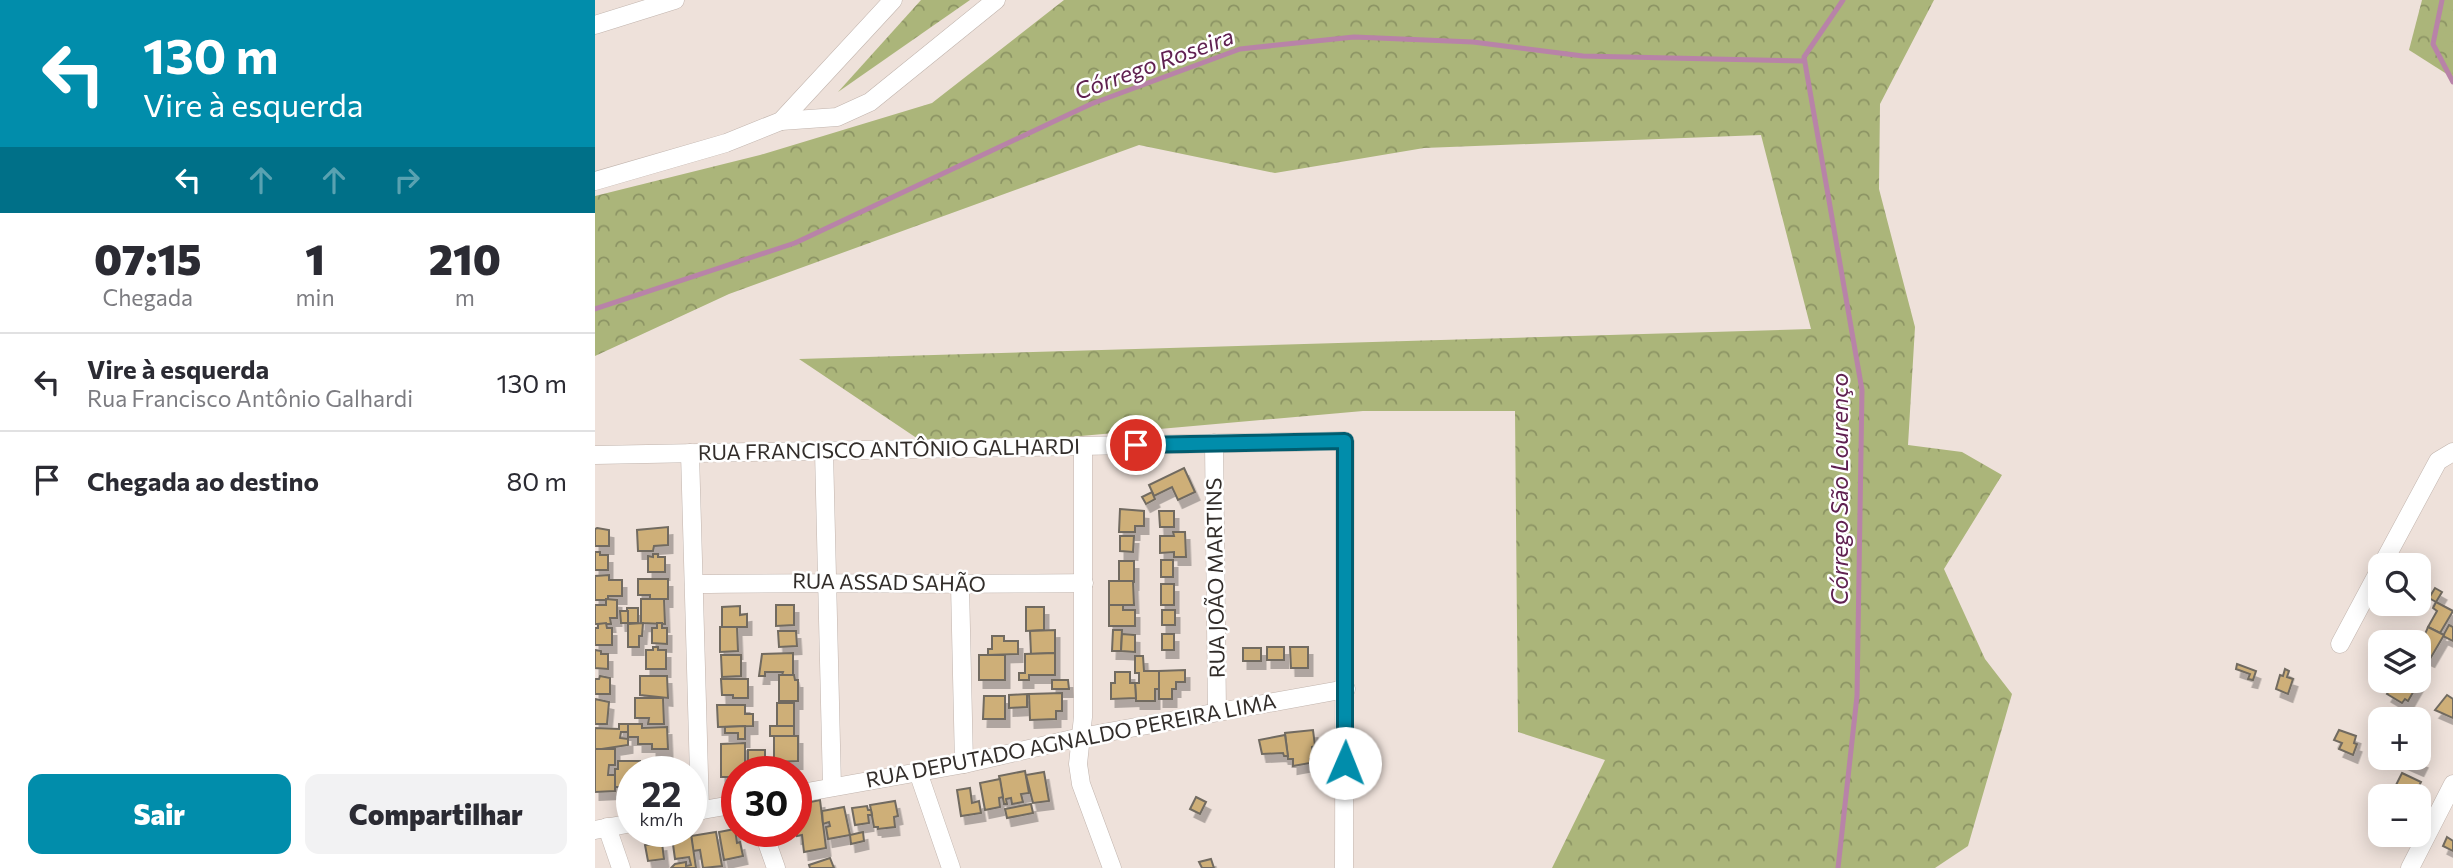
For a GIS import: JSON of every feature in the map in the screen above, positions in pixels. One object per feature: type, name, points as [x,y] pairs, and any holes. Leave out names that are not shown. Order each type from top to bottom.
[{"type":"street","points":[[595,24],[675,0]]},
{"type":"street","points":[[595,181],[726,143],[781,121],[837,117],[870,102],[996,0]]},
{"type":"street","points":[[781,121],[887,2]]},
{"type":"street","name":"RUA FRANCISCO ANTÔNIO GALHARDI","points":[[595,455],[1345,441],[1346,689],[1343,868]]},
{"type":"street","name":"RUA JOÃO MARTINS","points":[[1214,443],[1217,712]]},
{"type":"street","points":[[1083,446],[1083,717],[1078,764],[1081,784],[1112,868]]},
{"type":"street","points":[[824,451],[832,787]]},
{"type":"street","points":[[2389,553],[2438,461],[2453,452]]},
{"type":"street","points":[[690,453],[695,756]]},
{"type":"street","name":"RUA ASSAD SAHÃO","points":[[694,584],[1084,583]]},
{"type":"street","points":[[960,585],[964,764]]},
{"type":"street","points":[[2340,644],[2368,591]]},
{"type":"street","name":"RUA DEPUTADO AGNALDO PEREIRA LIMA","points":[[812,791],[964,764],[1081,737],[1346,689]]},
{"type":"street","points":[[918,772],[951,868]]},
{"type":"street","points":[[2410,868],[2453,784]]},
{"type":"street","points":[[601,828],[621,868]]},
{"type":"street","points":[[769,847],[776,868]]},
{"type":"green space","points":[[921,0],[970,0],[838,92]]},
{"type":"green space","points":[[1064,0],[1934,0],[1880,104],[1879,189],[1915,327],[1908,445],[1962,452],[2002,475],[1944,569],[1985,659],[2012,694],[1968,846],[1935,868],[1552,868],[1605,760],[1518,732],[1515,411],[1363,411],[933,449],[799,359],[1811,329],[1761,135],[1424,148],[1275,173],[1139,145],[729,294],[595,356],[595,196],[760,155],[932,103]]},
{"type":"green space","points":[[2422,0],[2453,0],[2453,78],[2409,50]]},
{"type":"building","points":[[1184,468],[1195,492],[1178,500],[1172,487],[1154,496],[1149,485]]},
{"type":"building","points":[[1152,492],[1155,499],[1146,504],[1142,497]]},
{"type":"building","points":[[1120,509],[1144,511],[1144,526],[1135,526],[1135,532],[1119,532]]},
{"type":"building","points":[[1159,511],[1174,511],[1174,527],[1160,527]]},
{"type":"building","points":[[668,527],[668,545],[654,546],[653,551],[638,551],[637,530]]},
{"type":"building","points":[[597,528],[609,530],[609,546],[595,546]]},
{"type":"building","points":[[1173,532],[1185,532],[1186,557],[1174,557],[1174,552],[1160,553],[1160,536],[1174,536]]},
{"type":"building","points":[[1120,536],[1134,536],[1133,552],[1120,551]]},
{"type":"building","points":[[595,552],[608,555],[608,570],[595,570]]},
{"type":"building","points":[[653,554],[665,557],[665,572],[648,572],[648,556],[653,557]]},
{"type":"building","points":[[1161,560],[1173,560],[1173,577],[1161,577]]},
{"type":"building","points":[[1119,561],[1134,561],[1134,582],[1119,581]]},
{"type":"building","points":[[609,575],[609,580],[622,580],[622,596],[595,600],[595,576]]},
{"type":"building","points":[[638,579],[668,579],[668,599],[650,599],[650,595],[638,595]]},
{"type":"building","points":[[1109,581],[1133,581],[1134,605],[1109,605]]},
{"type":"building","points":[[1161,584],[1174,584],[1174,605],[1161,605]]},
{"type":"building","points":[[2435,588],[2442,592],[2436,602],[2431,599]]},
{"type":"building","points":[[606,599],[617,600],[617,618],[610,618],[611,624],[595,624],[595,605],[606,605]]},
{"type":"building","points":[[641,599],[664,599],[665,624],[641,623]]},
{"type":"building","points":[[2436,602],[2453,611],[2440,633],[2428,627],[2437,611],[2433,608]]},
{"type":"building","points":[[776,605],[794,605],[794,625],[776,626]]},
{"type":"building","points":[[1109,605],[1123,605],[1123,610],[1135,610],[1135,626],[1109,626]]},
{"type":"building","points":[[740,606],[740,615],[747,614],[747,627],[722,627],[722,607]]},
{"type":"building","points":[[1026,607],[1044,607],[1044,630],[1026,631]]},
{"type":"building","points":[[627,608],[638,608],[638,623],[627,623]]},
{"type":"building","points":[[1162,610],[1175,610],[1175,625],[1162,625]]},
{"type":"building","points":[[620,611],[628,611],[628,623],[621,623]]},
{"type":"building","points":[[606,623],[607,628],[612,628],[612,645],[595,645],[595,628],[598,628],[598,624]]},
{"type":"building","points":[[643,623],[639,647],[628,647],[628,624]]},
{"type":"building","points":[[657,623],[662,623],[662,628],[667,628],[667,644],[652,643],[652,628],[657,628]]},
{"type":"building","points":[[2449,625],[2453,627],[2453,641],[2443,636]]},
{"type":"building","points":[[720,627],[737,627],[738,651],[720,652]]},
{"type":"building","points":[[2428,627],[2444,635],[2431,657],[2431,630],[2427,630]]},
{"type":"building","points":[[1055,630],[1055,653],[1031,654],[1030,631]]},
{"type":"building","points":[[1113,630],[1122,630],[1121,651],[1112,651]]},
{"type":"building","points":[[778,631],[796,631],[797,646],[779,647]]},
{"type":"building","points":[[1122,634],[1135,635],[1135,652],[1121,651]]},
{"type":"building","points":[[1162,634],[1174,634],[1174,650],[1162,650]]},
{"type":"building","points":[[992,636],[1004,636],[1004,641],[1018,641],[1018,654],[988,655],[988,649],[992,649]]},
{"type":"building","points":[[653,647],[666,650],[666,669],[646,669],[646,650],[653,650]]},
{"type":"building","points":[[1267,647],[1284,647],[1284,660],[1267,660]]},
{"type":"building","points":[[1290,647],[1308,647],[1308,668],[1291,668]]},
{"type":"building","points":[[1243,648],[1261,648],[1261,661],[1243,661]]},
{"type":"building","points":[[595,650],[608,654],[608,669],[595,668]]},
{"type":"building","points":[[793,653],[793,675],[765,672],[765,676],[759,676],[762,654]]},
{"type":"building","points":[[1055,653],[1055,675],[1029,675],[1029,680],[1019,680],[1019,673],[1025,673],[1025,654]]},
{"type":"building","points":[[721,655],[741,655],[741,676],[722,677]]},
{"type":"building","points":[[979,655],[1005,655],[1005,680],[979,680]]},
{"type":"building","points":[[1135,656],[1143,656],[1144,671],[1159,671],[1159,689],[1155,689],[1155,701],[1136,701],[1135,683],[1139,683],[1139,673],[1135,673]]},
{"type":"building","points":[[2237,664],[2256,671],[2253,680],[2248,679],[2250,674],[2236,669]]},
{"type":"building","points":[[2285,669],[2289,671],[2287,677],[2293,679],[2288,694],[2276,689]]},
{"type":"building","points":[[1185,670],[1185,682],[1176,682],[1176,689],[1172,689],[1172,699],[1159,699],[1159,671]]},
{"type":"building","points":[[1115,672],[1130,672],[1130,683],[1135,683],[1136,698],[1111,699],[1111,683],[1115,683]]},
{"type":"building","points":[[779,675],[794,675],[795,680],[798,680],[798,701],[779,701]]},
{"type":"building","points":[[600,676],[610,678],[610,694],[595,694],[595,679]]},
{"type":"building","points":[[640,676],[667,676],[668,698],[640,695]]},
{"type":"building","points":[[721,679],[748,679],[748,698],[722,695]]},
{"type":"building","points":[[1052,680],[1068,680],[1069,689],[1052,689]]},
{"type":"building","points":[[1062,693],[1062,711],[1056,711],[1056,719],[1030,720],[1029,694]]},
{"type":"building","points":[[2413,693],[2408,701],[2405,699],[2402,703],[2387,694]]},
{"type":"building","points":[[1027,694],[1027,707],[1009,708],[1009,695]]},
{"type":"building","points":[[2447,695],[2453,699],[2453,718],[2435,710]]},
{"type":"building","points":[[984,696],[1005,696],[1005,719],[983,719]]},
{"type":"building","points":[[635,698],[663,698],[664,724],[648,724],[649,718],[635,718]]},
{"type":"building","points":[[595,699],[609,702],[607,724],[595,724]]},
{"type":"building","points":[[777,703],[794,703],[794,726],[777,726]]},
{"type":"building","points":[[717,705],[745,705],[745,714],[753,714],[753,726],[718,727]]},
{"type":"building","points":[[619,724],[628,724],[628,732],[621,732],[620,738],[628,739],[628,745],[595,750],[595,728],[619,729]]},
{"type":"building","points":[[628,724],[642,724],[642,728],[667,727],[668,749],[652,749],[652,744],[638,744],[638,737],[628,737]]},
{"type":"building","points":[[745,726],[745,739],[738,739],[738,733],[725,733],[725,727]]},
{"type":"building","points":[[770,726],[794,726],[794,736],[770,736]]},
{"type":"building","points":[[1313,730],[1313,759],[1310,759],[1310,763],[1293,766],[1293,759],[1288,759],[1285,733]]},
{"type":"building","points":[[2339,730],[2356,736],[2354,743],[2357,744],[2353,755],[2339,749],[2342,743],[2334,740]]},
{"type":"building","points":[[1285,735],[1288,756],[1283,753],[1262,754],[1259,740]]},
{"type":"building","points":[[774,736],[798,736],[798,756],[774,756]]},
{"type":"building","points":[[745,743],[745,756],[721,756],[721,744]]},
{"type":"building","points":[[595,749],[615,749],[615,765],[609,765],[608,775],[615,775],[615,791],[595,792]]},
{"type":"building","points":[[748,750],[765,750],[765,756],[748,756]]},
{"type":"building","points":[[1025,771],[1029,793],[1021,794],[1023,802],[1012,804],[1011,798],[1006,799],[1007,804],[1004,804],[999,776]]},
{"type":"building","points":[[1044,772],[1049,801],[1033,803],[1026,775]]},
{"type":"building","points":[[2402,773],[2421,782],[2420,784],[2396,784]]},
{"type":"building","points":[[1000,779],[1003,797],[999,798],[1000,807],[985,810],[980,783]]},
{"type":"building","points":[[970,788],[972,803],[979,801],[981,813],[961,816],[957,790]]},
{"type":"building","points":[[1196,797],[1206,802],[1200,814],[1190,809]]},
{"type":"building","points":[[820,800],[826,848],[804,852],[803,847],[812,847],[812,802]]},
{"type":"building","points":[[895,801],[898,816],[894,817],[895,827],[874,827],[870,805]]},
{"type":"building","points":[[1031,804],[1033,813],[1007,818],[1005,809]]},
{"type":"building","points":[[867,806],[872,815],[868,815],[869,823],[855,825],[852,808]]},
{"type":"building","points":[[844,807],[850,835],[828,839],[826,827],[830,826],[829,822],[823,824],[822,811]]},
{"type":"building","points":[[716,832],[722,866],[703,868],[700,850],[693,851],[692,847],[707,847],[707,833]]},
{"type":"building","points":[[863,832],[864,841],[851,844],[850,835]]},
{"type":"building","points":[[2447,837],[2453,841],[2453,851],[2443,846]]},
{"type":"building","points":[[645,847],[662,847],[664,859],[648,861]]},
{"type":"building","points":[[673,847],[693,847],[696,868],[671,868],[675,864],[686,862],[686,866],[691,865],[689,857],[675,859]]},
{"type":"building","points":[[722,847],[741,847],[743,856],[724,860]]},
{"type":"building","points":[[830,858],[834,868],[810,868],[809,865]]},
{"type":"building","points":[[1211,859],[1214,868],[1202,868],[1199,862]]},
{"type":"waterway","name":"Córrego São Lourenço","points":[[1838,868],[1857,696],[1862,390],[1804,57],[1843,0]]},
{"type":"waterway","points":[[2442,0],[2433,44],[2453,82]]},
{"type":"waterway","name":"Córrego Roseira","points":[[595,309],[795,243],[1091,104],[1240,49],[1354,37],[1473,42],[1583,56],[1804,61]]},
{"type":"route","points":[[1136,445],[1345,441],[1345,763]]}]
